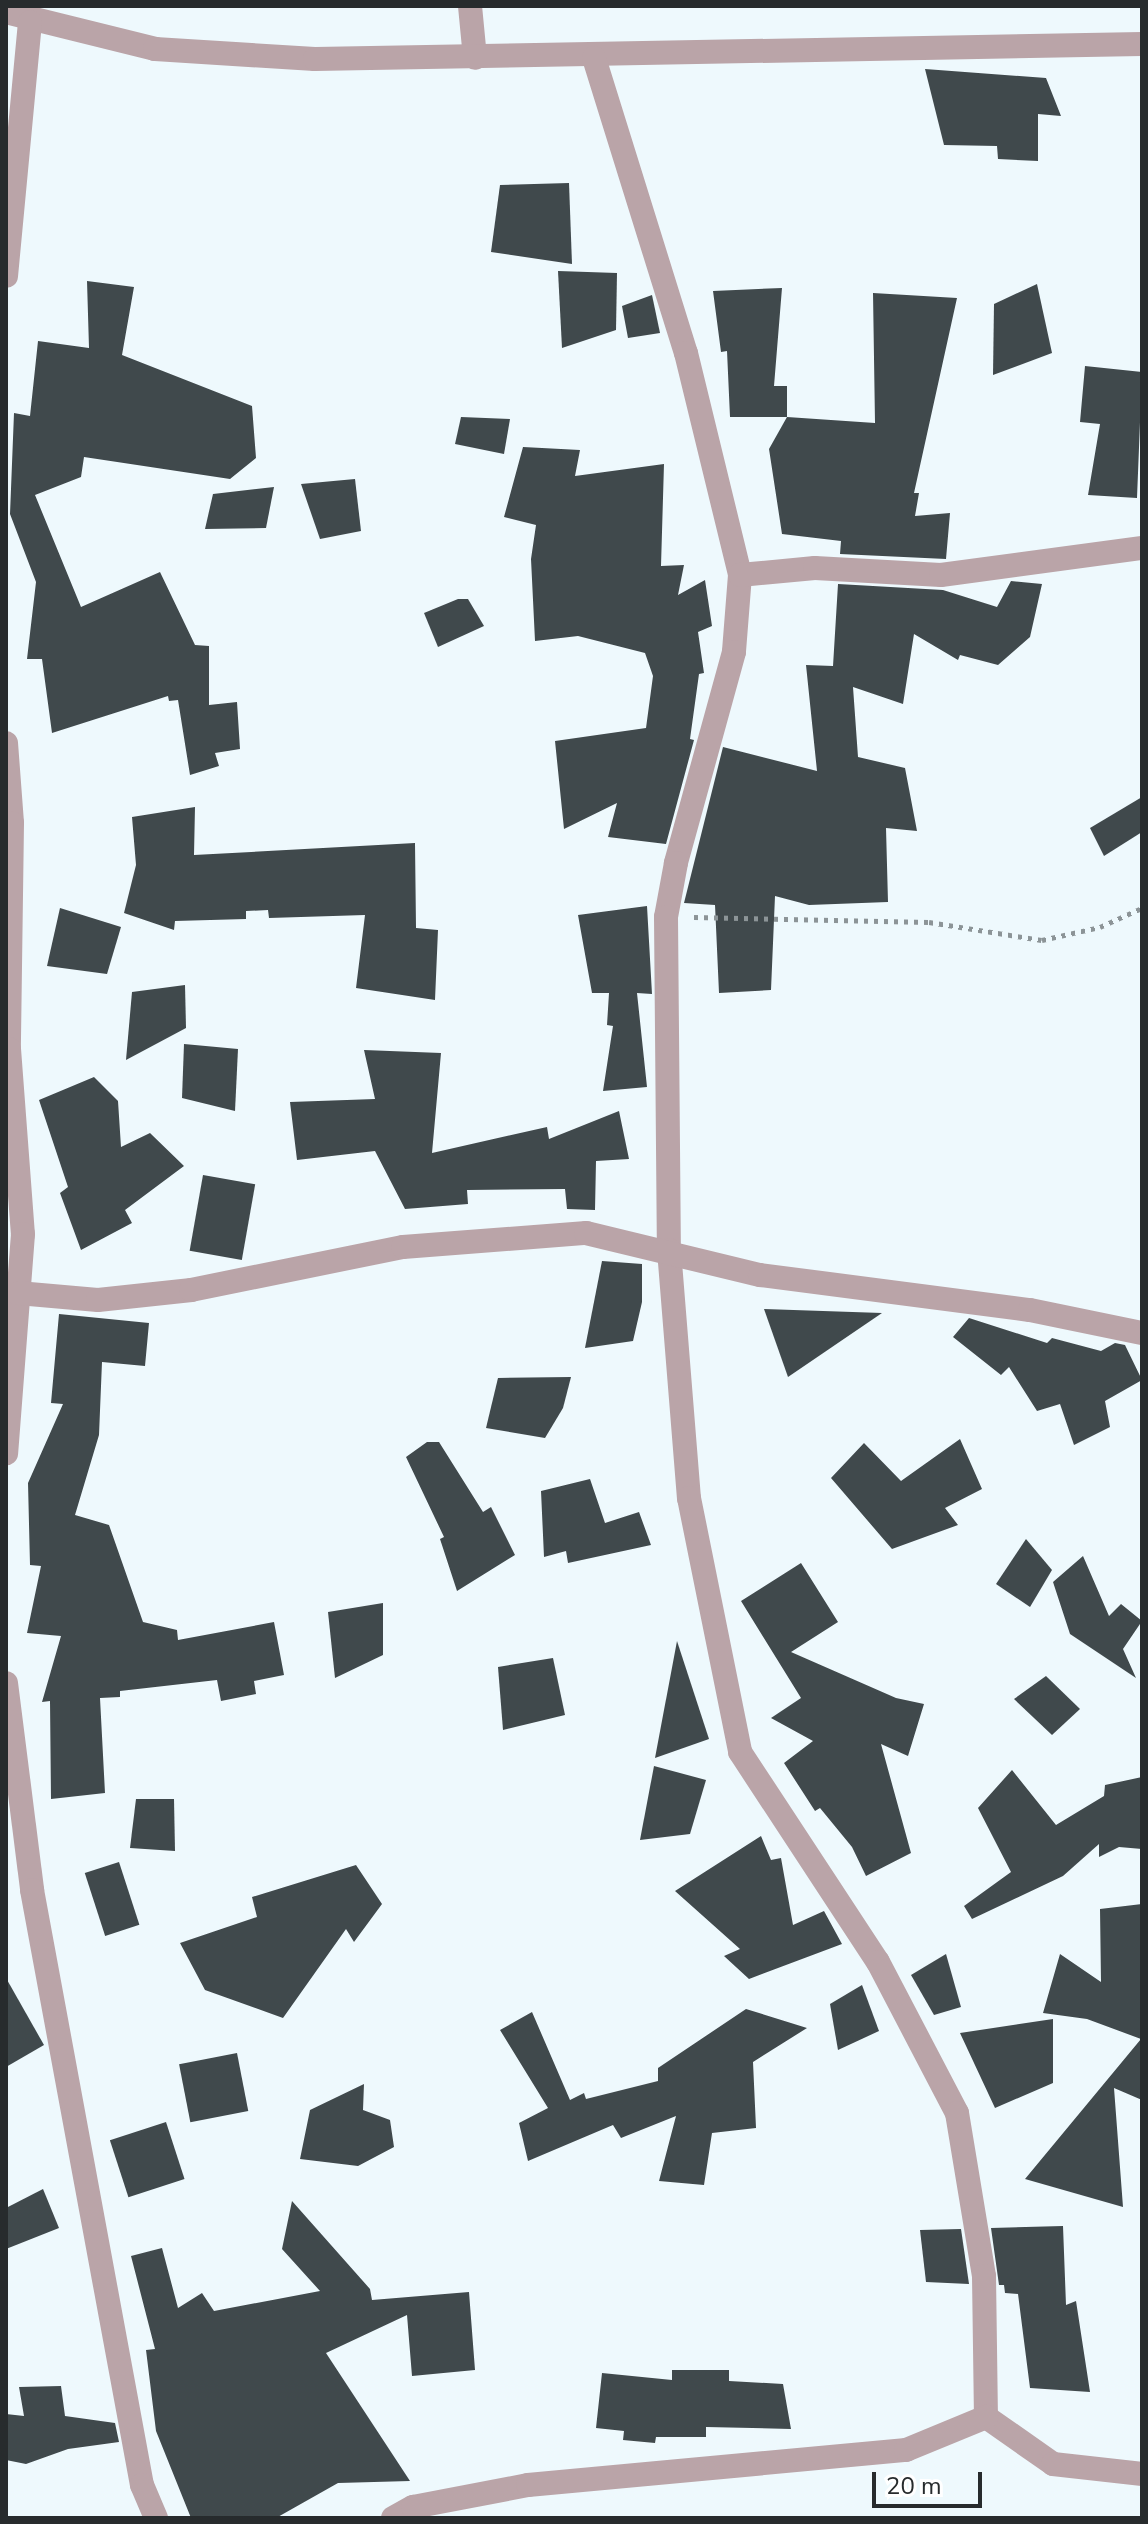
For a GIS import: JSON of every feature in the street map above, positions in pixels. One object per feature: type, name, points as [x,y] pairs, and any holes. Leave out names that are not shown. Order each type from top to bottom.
[{"type":"street","points":[[470,6],[475,58]]},
{"type":"street","points":[[6,12],[30,22],[155,49],[315,59],[594,58],[1142,44]]},
{"type":"street","points":[[6,276],[30,22]]},
{"type":"street","points":[[594,58],[686,353],[740,575],[734,652],[676,863],[666,917],[669,1250],[689,1498],[740,1752],[878,1962],[957,2113],[984,2276],[986,2417]]},
{"type":"street","points":[[740,575],[815,568],[941,575],[1142,548]]},
{"type":"street","points":[[6,743],[12,823],[9,1049],[23,1234],[6,1453]]},
{"type":"street","points":[[18,1293],[98,1300],[191,1290],[403,1247],[586,1233],[669,1250],[760,1275],[1030,1310],[1142,1333]]},
{"type":"street","points":[[6,1683],[32,1890],[142,2485],[156,2518]]},
{"type":"street","points":[[986,2417],[1053,2464],[1142,2474]]},
{"type":"street","points":[[393,2518],[413,2507],[528,2485],[906,2450],[986,2417]]},
{"type":"path","points":[[666,917],[805,916],[929,922],[1042,940],[1100,927],[1142,908]]},
{"type":"building","points":[[925,69],[1046,78],[1061,116],[1038,114],[1038,161],[998,159],[997,146],[944,145]]},
{"type":"building","points":[[569,183],[572,264],[491,252],[500,185]]},
{"type":"building","points":[[558,271],[617,273],[616,330],[562,348]]},
{"type":"building","points":[[87,281],[134,287],[122,355],[252,406],[256,458],[230,479],[84,457],[81,477],[35,495],[81,607],[160,572],[195,645],[209,646],[209,705],[237,702],[240,749],[215,753],[219,766],[190,775],[178,700],[169,701],[168,696],[52,733],[42,659],[27,659],[36,582],[10,514],[14,413],[30,416],[38,341],[89,348]]},
{"type":"building","points":[[1037,284],[1052,353],[993,375],[994,304]]},
{"type":"building","points":[[782,288],[774,386],[787,386],[787,417],[730,417],[727,351],[721,352],[713,291]]},
{"type":"building","points":[[873,293],[957,298],[914,493],[919,493],[915,516],[950,513],[946,559],[840,554],[841,541],[782,534],[769,449],[787,417],[875,423]]},
{"type":"building","points":[[652,295],[660,333],[628,338],[622,306]]},
{"type":"building","points":[[1085,366],[1142,372],[1137,498],[1088,495],[1100,424],[1080,422]]},
{"type":"building","points":[[461,417],[510,419],[504,454],[455,444]]},
{"type":"building","points":[[523,447],[580,450],[575,476],[664,464],[661,566],[684,565],[678,595],[705,580],[712,626],[698,632],[704,673],[699,674],[690,739],[694,740],[666,844],[608,837],[617,803],[564,829],[555,741],[646,728],[653,676],[645,653],[578,636],[535,641],[531,559],[536,525],[504,517]]},
{"type":"building","points":[[355,479],[361,531],[320,539],[301,484]]},
{"type":"building","points":[[274,487],[266,528],[205,529],[213,494]]},
{"type":"building","points":[[1011,581],[1042,584],[1030,637],[998,665],[960,655],[958,660],[914,634],[903,704],[853,687],[858,757],[905,768],[917,831],[886,828],[888,902],[809,905],[775,896],[771,990],[719,993],[715,905],[684,903],[723,747],[817,771],[806,665],[833,666],[838,584],[943,590],[997,607]]},
{"type":"building","points":[[458,599],[468,599],[484,626],[438,647],[424,613]]},
{"type":"building","points":[[1142,797],[1142,832],[1104,856],[1090,828]]},
{"type":"building","points":[[195,807],[194,855],[415,843],[416,928],[438,930],[435,1000],[356,988],[365,915],[269,918],[268,910],[246,911],[246,919],[175,921],[174,930],[124,913],[136,865],[132,817]]},
{"type":"building","points":[[647,906],[652,994],[637,993],[647,1087],[603,1091],[613,1026],[607,1025],[609,993],[592,993],[578,915]]},
{"type":"building","points":[[60,908],[121,927],[107,974],[47,966]]},
{"type":"building","points":[[185,985],[186,1028],[126,1060],[132,992]]},
{"type":"building","points":[[184,1044],[238,1049],[235,1111],[182,1098]]},
{"type":"building","points":[[364,1050],[441,1053],[432,1153],[547,1127],[549,1139],[619,1111],[629,1159],[596,1161],[595,1210],[567,1209],[565,1189],[467,1190],[468,1204],[405,1209],[375,1151],[297,1160],[290,1102],[375,1099]]},
{"type":"building","points":[[94,1077],[118,1101],[121,1147],[150,1133],[184,1166],[125,1210],[132,1223],[81,1250],[60,1193],[68,1187],[39,1100]]},
{"type":"building","points":[[203,1175],[255,1184],[242,1260],[190,1251]]},
{"type":"building","points":[[602,1261],[642,1264],[642,1302],[633,1341],[585,1348]]},
{"type":"building","points":[[764,1309],[882,1313],[788,1377]]},
{"type":"building","points":[[59,1314],[149,1323],[145,1366],[102,1362],[99,1435],[75,1515],[109,1525],[143,1622],[177,1630],[178,1640],[274,1622],[284,1675],[254,1681],[256,1694],[221,1701],[217,1680],[120,1691],[120,1697],[100,1698],[105,1793],[51,1799],[50,1701],[42,1702],[61,1636],[27,1633],[41,1566],[30,1565],[28,1483],[63,1404],[51,1403]]},
{"type":"building","points":[[969,1318],[1047,1343],[1052,1338],[1101,1351],[1115,1343],[1125,1345],[1142,1380],[1105,1401],[1110,1427],[1074,1445],[1060,1404],[1037,1411],[1009,1367],[1001,1375],[953,1337]]},
{"type":"building","points":[[571,1377],[563,1408],[545,1438],[486,1428],[498,1378]]},
{"type":"building","points":[[960,1439],[982,1489],[945,1508],[958,1525],[892,1549],[831,1478],[864,1443],[901,1481]]},
{"type":"building","points":[[427,1442],[439,1442],[483,1512],[491,1507],[515,1555],[457,1591],[440,1539],[444,1537],[406,1457]]},
{"type":"building","points":[[590,1479],[605,1523],[639,1512],[651,1545],[568,1563],[566,1551],[544,1557],[541,1491]]},
{"type":"building","points":[[1026,1539],[1052,1570],[1030,1607],[996,1584]]},
{"type":"building","points":[[1083,1556],[1109,1616],[1121,1604],[1142,1621],[1123,1649],[1136,1678],[1070,1634],[1053,1582]]},
{"type":"building","points":[[801,1563],[838,1622],[791,1652],[896,1698],[924,1704],[908,1756],[881,1744],[911,1853],[866,1876],[852,1847],[820,1808],[815,1811],[784,1763],[813,1741],[771,1718],[801,1698],[741,1601]]},
{"type":"building","points":[[383,1603],[383,1655],[335,1678],[328,1612]]},
{"type":"building","points":[[677,1641],[709,1739],[655,1758]]},
{"type":"building","points":[[553,1658],[565,1715],[503,1730],[498,1667]]},
{"type":"building","points":[[1046,1676],[1080,1709],[1052,1735],[1014,1699]]},
{"type":"building","points":[[654,1766],[706,1780],[690,1834],[640,1840]]},
{"type":"building","points":[[1012,1770],[1056,1825],[1104,1796],[1105,1785],[1142,1777],[1142,1849],[1119,1847],[1099,1857],[1099,1844],[1063,1876],[972,1919],[964,1906],[1011,1872],[978,1808]]},
{"type":"building","points":[[136,1799],[174,1799],[175,1851],[130,1848]]},
{"type":"building","points":[[761,1836],[771,1860],[781,1858],[793,1925],[824,1911],[842,1944],[749,1979],[724,1956],[740,1949],[675,1891]]},
{"type":"building","points":[[119,1862],[139,1925],[105,1936],[85,1873]]},
{"type":"building","points":[[356,1865],[382,1904],[354,1942],[346,1929],[283,2018],[205,1990],[180,1943],[257,1917],[252,1897]]},
{"type":"building","points":[[1142,1904],[1142,2100],[1114,2088],[1123,2207],[1025,2179],[1141,2039],[1087,2019],[1043,2013],[1060,1954],[1101,1982],[1100,1909]]},
{"type":"building","points":[[946,1954],[961,2007],[934,2015],[911,1975]]},
{"type":"building","points":[[6,1978],[44,2045],[6,2067]]},
{"type":"building","points":[[862,1985],[879,2031],[838,2050],[830,2004]]},
{"type":"building","points":[[746,2009],[807,2028],[753,2062],[756,2128],[712,2133],[704,2185],[659,2181],[676,2116],[621,2138],[613,2125],[528,2161],[519,2123],[548,2108],[500,2030],[532,2012],[570,2100],[584,2093],[586,2099],[658,2081],[658,2068]]},
{"type":"building","points":[[1053,2019],[1053,2083],[995,2108],[960,2033]]},
{"type":"building","points":[[237,2053],[248,2111],[190,2122],[179,2064]]},
{"type":"building","points":[[364,2084],[363,2110],[390,2120],[394,2147],[358,2166],[300,2159],[310,2110]]},
{"type":"building","points":[[166,2122],[185,2179],[128,2197],[110,2140]]},
{"type":"building","points":[[43,2189],[59,2228],[6,2249],[6,2208]]},
{"type":"building","points":[[292,2201],[370,2289],[372,2300],[469,2292],[475,2370],[412,2376],[407,2315],[326,2353],[410,2481],[338,2483],[276,2518],[191,2518],[156,2431],[146,2350],[155,2349],[131,2256],[162,2248],[178,2308],[202,2293],[214,2311],[320,2291],[282,2249]]},
{"type":"building","points":[[1063,2226],[1066,2305],[1076,2301],[1090,2392],[1030,2388],[1018,2294],[1005,2293],[1004,2285],[999,2285],[991,2228]]},
{"type":"building","points":[[961,2229],[969,2284],[926,2282],[920,2230]]},
{"type":"building","points":[[672,2370],[729,2370],[729,2381],[783,2384],[791,2429],[706,2427],[706,2437],[656,2437],[655,2443],[623,2440],[624,2431],[596,2428],[602,2373],[672,2380]]},
{"type":"building","points":[[61,2386],[65,2416],[115,2423],[119,2442],[68,2449],[26,2464],[6,2460],[6,2414],[24,2416],[19,2387]]}]
